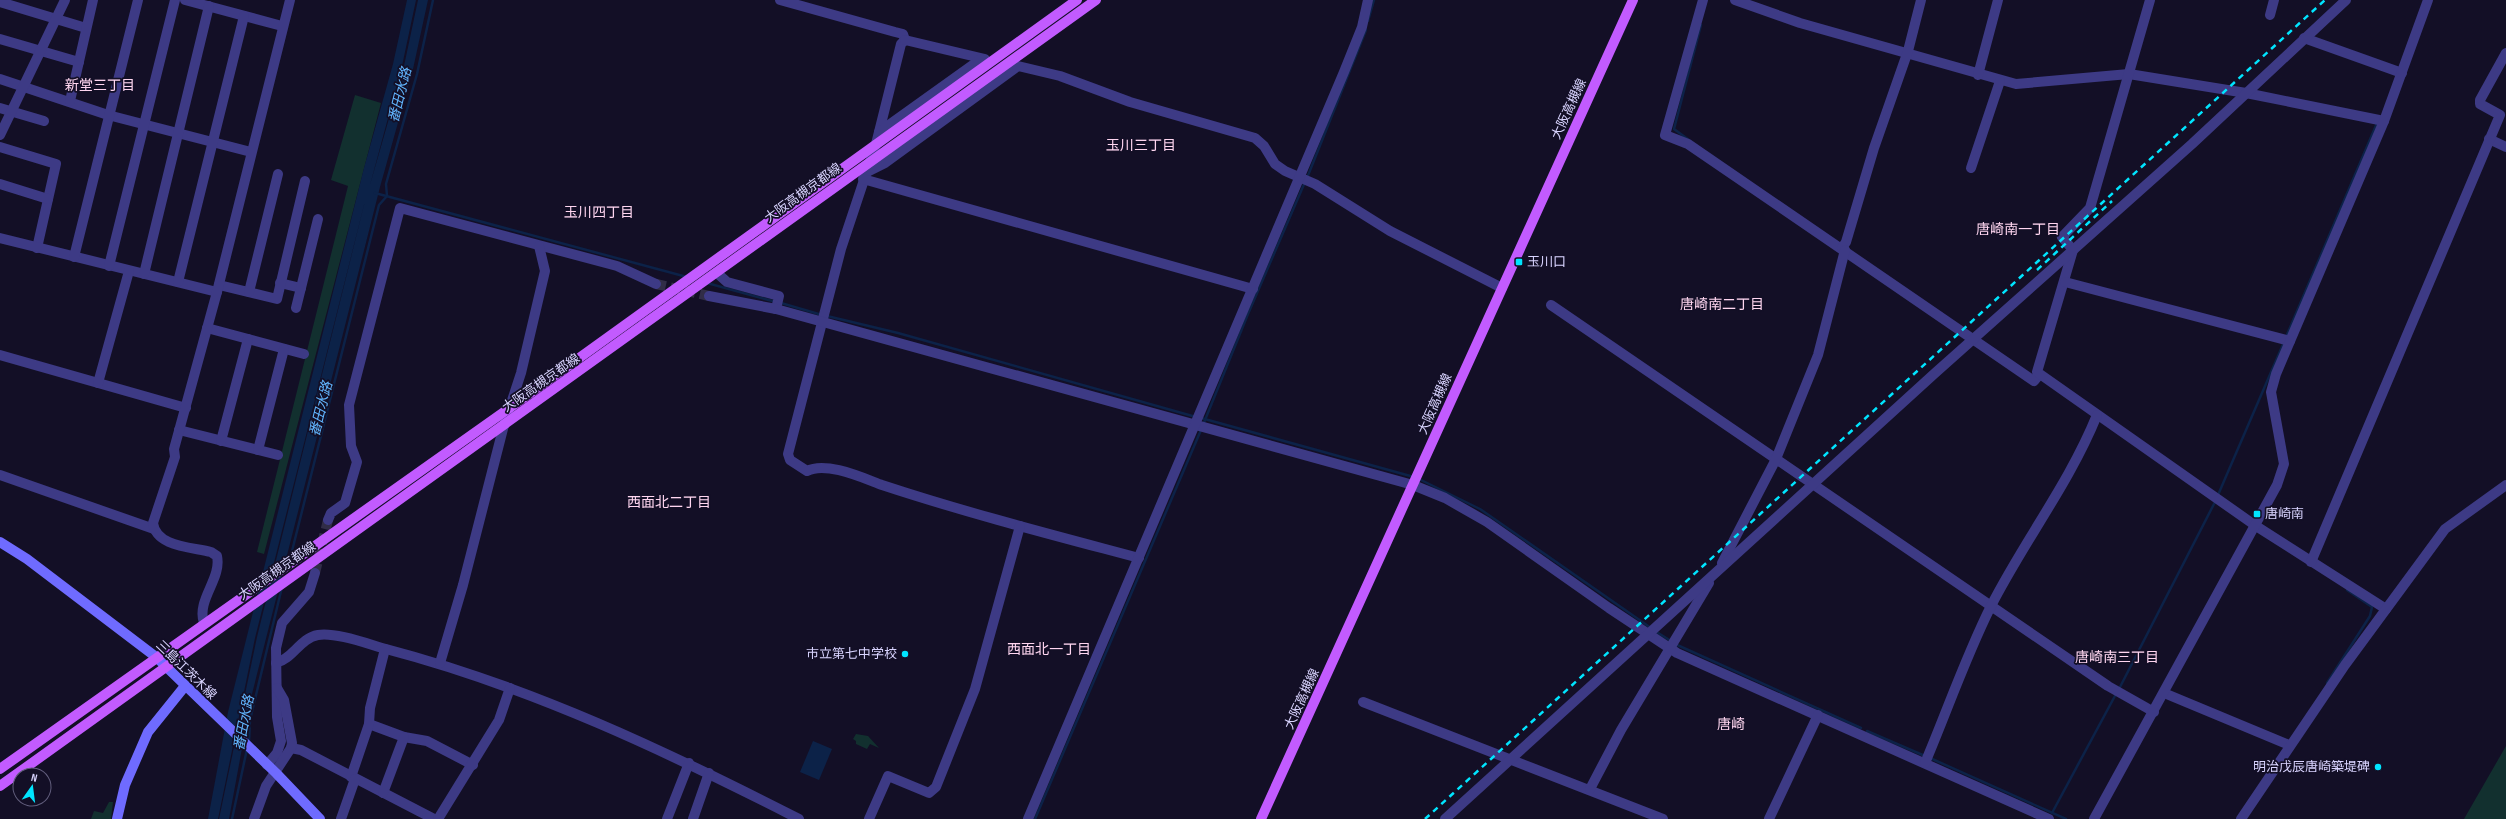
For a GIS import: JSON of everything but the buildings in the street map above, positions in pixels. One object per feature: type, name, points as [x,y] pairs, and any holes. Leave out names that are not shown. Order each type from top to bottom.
[{"type":"main road","name":"大阪高槻京都線","points":[[0,769],[156,657],[511,407],[1077,0]]},
{"type":"main road","name":"大阪高槻京都線","points":[[0,786],[1096,0]]},
{"type":"main road","name":"大阪高槻線","points":[[1261,819],[1633,0]]},
{"type":"main road","name":"三島江茨木線","points":[[0,542],[27,559],[156,657],[217,718],[276,773],[320,819]]},
{"type":"main road","points":[[116,819],[125,785],[148,732],[185,686]]},
{"type":"street","points":[[0,135],[65,0]]},
{"type":"street","points":[[70,101],[93,0]]},
{"type":"street","points":[[74,257],[108,115],[138,0]]},
{"type":"street","points":[[109,266],[175,0]]},
{"type":"street","points":[[185,0],[282,26]]},
{"type":"street","points":[[204,623],[202,616],[204,605],[219,564],[217,556],[211,552],[161,538],[154,529],[153,523],[176,457],[174,449],[218,288],[282,26],[290,0]]},
{"type":"street","points":[[780,0],[903,34],[905,40]]},
{"type":"street","points":[[1028,819],[1355,46],[1368,0]]},
{"type":"street","points":[[1703,0],[1665,135],[1688,144],[2034,381],[2039,376]]},
{"type":"street","points":[[1735,0],[1800,23],[1908,53],[2000,81],[2022,84],[2129,74],[2246,93],[2384,121]]},
{"type":"street","points":[[1590,789],[1621,730],[1669,648],[1716,573],[1776,459],[1818,355],[1843,249],[1874,148],[1908,53],[1921,0]]},
{"type":"street","points":[[1978,75],[1998,0]]},
{"type":"street","points":[[2073,250],[2062,237],[2090,208],[2150,0]]},
{"type":"street","points":[[2270,15],[2274,0]]},
{"type":"street","points":[[1445,819],[2246,93],[2346,0]]},
{"type":"street","points":[[2094,819],[2256,526],[2277,485],[2284,464],[2271,392],[2276,374],[2384,121],[2428,0]]},
{"type":"street","points":[[0,2],[18,4],[56,19],[86,28]]},
{"type":"street","points":[[144,274],[209,6]]},
{"type":"street","points":[[178,282],[244,16]]},
{"type":"street","points":[[2304,38],[2402,73]]},
{"type":"street","points":[[0,39],[79,62]]},
{"type":"street","points":[[879,132],[984,59],[905,40]]},
{"type":"street","points":[[905,40],[901,44],[876,144],[840,249],[788,454],[790,460],[807,471],[814,467],[844,471],[939,503],[1139,558]]},
{"type":"street","points":[[2311,562],[2500,115],[2480,104],[2480,100],[2502,69],[2506,53]]},
{"type":"street","points":[[864,176],[885,163],[1018,66],[1060,76],[1130,102],[1255,138],[1264,146],[1275,164],[1299,178],[1315,184],[1390,231],[1502,288]]},
{"type":"street","points":[[0,79],[70,101],[108,115],[251,152]]},
{"type":"street","points":[[1971,168],[2000,81]]},
{"type":"street","points":[[0,108],[44,121]]},
{"type":"street","points":[[2489,139],[2506,147]]},
{"type":"street","points":[[0,147],[56,164],[37,248]]},
{"type":"street","points":[[249,292],[278,174]]},
{"type":"street","points":[[864,176],[1253,289]]},
{"type":"street","points":[[0,238],[178,282],[249,292],[277,299],[305,181]]},
{"type":"street","points":[[0,184],[48,198]]},
{"type":"street","points":[[328,520],[331,513],[345,503],[357,462],[351,446],[349,405],[400,208],[617,266],[656,284]]},
{"type":"street","points":[[296,308],[318,219]]},
{"type":"street","points":[[440,663],[463,585],[504,425],[522,373],[545,271],[539,246]]},
{"type":"street","points":[[2073,250],[2065,282],[2037,372],[2039,376],[2256,526],[2386,609]]},
{"type":"street","points":[[98,383],[129,271]]},
{"type":"street","points":[[717,273],[727,282],[779,296],[776,309]]},
{"type":"street","points":[[2065,282],[2290,341]]},
{"type":"street","points":[[280,283],[301,288]]},
{"type":"street","points":[[710,296],[776,309],[822,321],[1414,485],[1445,498],[1487,522],[1669,648],[2049,819]]},
{"type":"street","points":[[1551,305],[2108,686],[2154,712]]},
{"type":"street","points":[[207,328],[304,354]]},
{"type":"street","points":[[221,441],[248,339]]},
{"type":"street","points":[[258,450],[284,348]]},
{"type":"street","points":[[0,355],[186,408]]},
{"type":"street","points":[[1925,763],[1991,606],[2056,498],[2097,415]]},
{"type":"street","points":[[179,430],[278,455]]},
{"type":"street","points":[[0,475],[154,529]]},
{"type":"street","points":[[2241,819],[2289,745],[2445,529],[2506,485]]},
{"type":"street","points":[[869,819],[888,776],[929,793],[936,787],[975,689],[993,629],[1020,526]]},
{"type":"street","points":[[267,765],[277,752],[281,741],[276,686],[276,648],[282,623],[309,592],[315,573]]},
{"type":"street","points":[[276,663],[284,661],[310,638],[319,635],[348,639],[440,663],[587,717],[710,773],[799,819]]},
{"type":"street","points":[[341,819],[369,724],[370,708],[385,649]]},
{"type":"street","points":[[254,819],[266,786],[276,773],[291,748],[292,742],[284,700],[276,686]]},
{"type":"street","points":[[438,819],[473,765],[499,720],[510,688]]},
{"type":"street","points":[[2164,693],[2289,745]]},
{"type":"street","points":[[1362,702],[1590,789],[1663,819]]},
{"type":"street","points":[[1768,819],[1818,715]]},
{"type":"street","points":[[369,724],[404,737],[427,741],[473,765]]},
{"type":"street","points":[[383,793],[404,737]]},
{"type":"street","points":[[291,748],[301,750],[434,819]]},
{"type":"street","points":[[667,819],[689,763]]},
{"type":"street","points":[[693,819],[710,773]]},
{"type":"green space","points":[[355,95],[381,103],[264,554],[257,552],[348,186],[331,180]]},
{"type":"green space","points":[[856,734],[868,736],[879,748],[870,744],[867,749],[856,744],[856,741],[853,739]]},
{"type":"green space","points":[[2506,746],[2506,819],[2464,819]]},
{"type":"green space","points":[[109,802],[113,802],[111,819],[91,819],[94,811],[103,813]]},
{"type":"water","name":"番田水路","points":[[407,0],[416,0],[402,66],[370,185],[404,66],[418,0],[428,0],[413,69],[380,187],[252,694],[229,819],[219,819],[257,637],[365,201],[255,638],[218,819],[208,819],[228,712],[364,168],[393,64]]},
{"type":"water","points":[[813,741],[832,749],[819,780],[800,772]]},
{"type":"waterway","name":"番田水路","points":[[290,559],[379,205],[387,196],[386,184],[417,74],[433,0]]},
{"type":"waterway","points":[[1368,21],[1374,0]]},
{"type":"waterway","points":[[1689,140],[1674,129],[1701,25]]},
{"type":"waterway","points":[[1307,178],[1366,30]]},
{"type":"waterway","points":[[2286,337],[2377,123]]},
{"type":"waterway","points":[[1203,425],[1248,314],[1305,182]]},
{"type":"waterway","points":[[375,193],[687,277]]},
{"type":"waterway","points":[[707,283],[776,302]]},
{"type":"waterway","points":[[781,303],[822,315]]},
{"type":"waterway","points":[[827,316],[898,333],[1196,417]]},
{"type":"waterway","points":[[2218,495],[2284,342]]},
{"type":"waterway","points":[[1201,418],[1414,477]]},
{"type":"waterway","points":[[1035,819],[1201,430]]},
{"type":"waterway","points":[[1419,479],[1480,509],[1651,628]]},
{"type":"waterway","points":[[2119,689],[2215,502]]},
{"type":"waterway","name":"番田水路","points":[[249,742],[250,720],[282,587]]},
{"type":"waterway","points":[[2327,683],[2370,616],[2372,607],[2347,590]]},
{"type":"waterway","points":[[1655,631],[1671,641]]},
{"type":"waterway","points":[[1675,644],[1861,728]]},
{"type":"waterway","points":[[2052,813],[2116,694]]},
{"type":"waterway","points":[[1867,731],[1925,756]]},
{"type":"waterway","name":"番田水路","points":[[232,819],[247,749]]},
{"type":"waterway","points":[[1930,758],[2066,819]]},
{"type":"tunnel","points":[[656,284],[709,296]]},
{"type":"tunnel","points":[[315,573],[328,520]]},
{"type":"railway","points":[[1425,819],[2325,0]]},
{"type":"railway","points":[[2037,270],[2112,201]]},
{"type":"place","name":"玉川口","points":[[1519,262]]},
{"type":"place","name":"唐崎南","points":[[2257,514]]},
{"type":"place","name":"市立第七中学校","points":[[905,654]]},
{"type":"place","name":"明治戊辰唐崎築堤碑","points":[[2378,767]]},
{"type":"district","name":"新堂三丁目","points":[[100,85]]},
{"type":"district","name":"玉川三丁目","points":[[1141,145]]},
{"type":"district","name":"玉川四丁目","points":[[599,212]]},
{"type":"district","name":"唐崎南一丁目","points":[[2018,229]]},
{"type":"district","name":"唐崎南二丁目","points":[[1722,304]]},
{"type":"district","name":"西面北二丁目","points":[[669,502]]},
{"type":"district","name":"西面北一丁目","points":[[1049,649]]},
{"type":"district","name":"唐崎南三丁目","points":[[2117,657]]},
{"type":"district","name":"唐崎","points":[[1731,724]]}]
